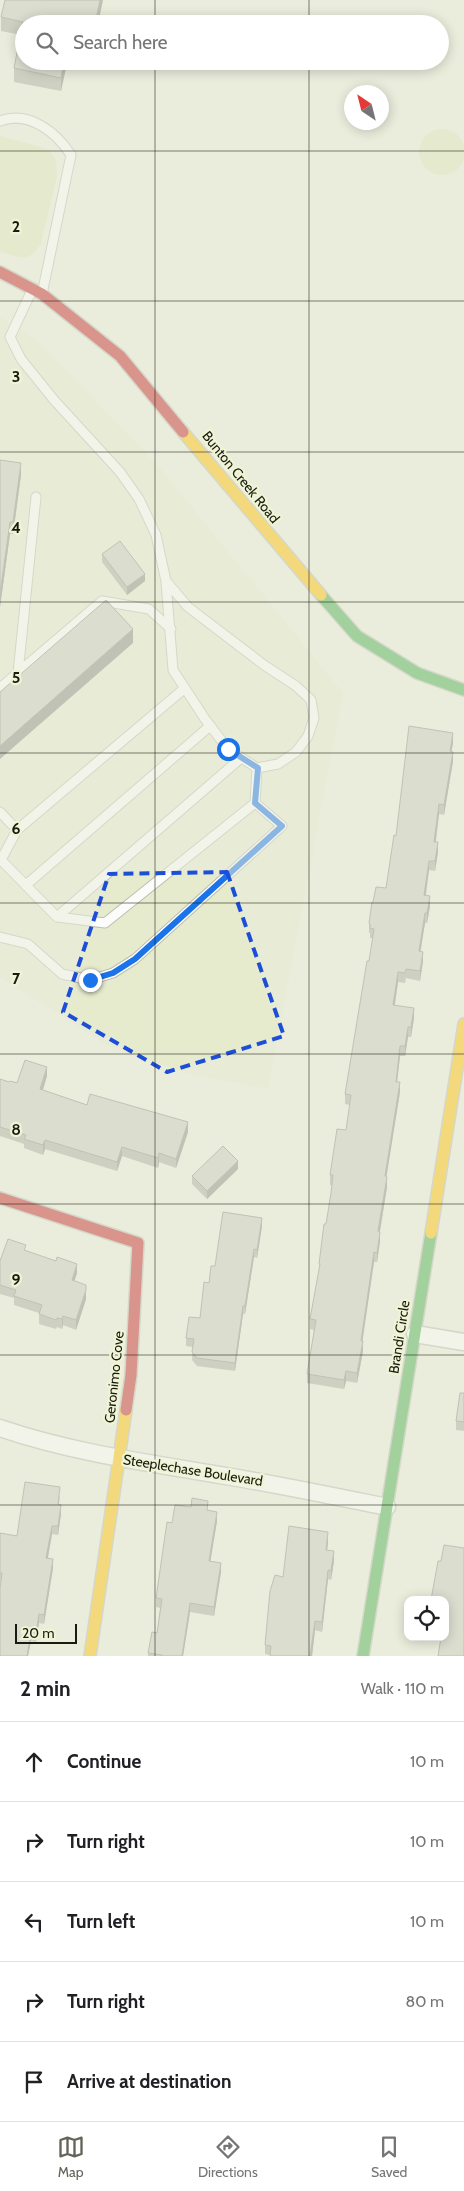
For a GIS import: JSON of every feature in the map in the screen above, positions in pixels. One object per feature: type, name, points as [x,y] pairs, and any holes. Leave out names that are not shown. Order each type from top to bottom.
[{"type":"street","name":"Bunton Creek Road","points":[[0,272],[37,292],[120,356],[279,548],[357,636],[417,673],[464,690]]},
{"type":"street","name":"Brandi Circle","points":[[363,1656],[464,1024]]},
{"type":"street","name":"Geronimo Cove","points":[[0,1198],[138,1243],[131,1375],[90,1656]]},
{"type":"street","points":[[415,1334],[464,1342]]},
{"type":"street","name":"Steeplechase Boulevard","points":[[0,1428],[35,1440],[120,1458],[277,1484],[387,1507]]},
{"type":"lane","points":[[0,121],[24,119],[49,129],[62,141],[71,155],[37,292],[10,337],[22,359],[54,400],[120,472],[139,499],[156,535],[166,581],[173,670],[210,726],[228,749],[258,768],[278,764],[296,752],[308,736],[314,718],[311,700],[296,686],[264,665],[188,607],[166,581]]},
{"type":"lane","points":[[18,673],[36,497]]},
{"type":"lane","points":[[0,688],[102,601],[149,608],[171,629]]},
{"type":"lane","points":[[185,688],[17,830],[1,860],[57,917],[105,923],[255,803],[258,768]]},
{"type":"lane","points":[[26,885],[210,726]]},
{"type":"lane","points":[[57,917],[241,758]]},
{"type":"lane","points":[[0,937],[28,944],[62,974],[90,980],[113,973],[135,959],[282,826],[255,803]]},
{"type":"lane","points":[[0,812],[17,830]]},
{"type":"highlighted area","points":[[227,872],[284,1036],[167,1072],[63,1012],[109,874]]},
{"type":"shaded area","points":[[447,129],[459,135],[464,143],[464,161],[459,169],[451,174],[437,175],[425,169],[420,161],[419,147],[425,135],[433,130]]},
{"type":"shaded area","points":[[0,136],[41,147],[50,151],[56,160],[57,177],[41,244],[32,255],[23,258],[0,251]]},
{"type":"shaded area","points":[[0,317],[37,340],[160,468],[343,693],[268,1089],[185,1073],[108,1046],[0,977]]},
{"type":"building","points":[[5,0],[100,0],[97,15],[15,15],[15,20],[1,17]]},
{"type":"building","points":[[23,70],[62,70],[61,78]]},
{"type":"building","points":[[0,460],[21,463],[13,522],[10,522],[0,594]]},
{"type":"building","points":[[120,541],[145,574],[127,587],[102,554]]},
{"type":"building","points":[[106,600],[133,629],[0,746],[0,692]]},
{"type":"building","points":[[409,726],[453,733],[450,751],[453,752],[444,805],[439,804],[434,842],[438,842],[435,861],[429,861],[424,895],[430,896],[427,913],[425,913],[419,951],[423,952],[420,971],[406,969],[405,973],[398,972],[393,1005],[414,1008],[405,1046],[400,1046],[396,1082],[400,1082],[385,1176],[387,1177],[378,1231],[380,1232],[377,1253],[374,1252],[357,1373],[346,1371],[344,1380],[307,1374],[316,1320],[310,1319],[320,1264],[324,1224],[326,1224],[331,1193],[333,1175],[330,1175],[337,1129],[346,1130],[351,1095],[345,1094],[374,929],[370,928],[369,923],[372,902],[376,887],[386,888],[394,835],[396,836]]},
{"type":"building","points":[[25,1060],[47,1067],[40,1089],[87,1105],[90,1094],[188,1122],[176,1159],[159,1153],[158,1158],[122,1147],[117,1162],[45,1140],[43,1145],[24,1139],[26,1135],[0,1127],[0,1079],[17,1083]]},
{"type":"building","points":[[223,1146],[238,1161],[207,1191],[192,1176]]},
{"type":"building","points":[[223,1212],[262,1218],[257,1250],[254,1249],[245,1306],[243,1306],[235,1363],[197,1358],[192,1352],[194,1339],[186,1338],[189,1317],[200,1318],[204,1282],[209,1283],[211,1266],[215,1266]]},
{"type":"building","points":[[8,1239],[26,1245],[24,1250],[56,1261],[57,1257],[77,1264],[72,1280],[86,1285],[86,1290],[76,1320],[63,1316],[62,1319],[57,1318],[56,1320],[39,1314],[42,1305],[14,1296],[16,1290],[0,1285],[0,1261]]},
{"type":"building","points":[[460,1393],[464,1393],[464,1422],[456,1421]]},
{"type":"building","points":[[25,1482],[60,1487],[58,1504],[61,1505],[58,1526],[52,1526],[46,1558],[53,1559],[44,1615],[39,1614],[36,1633],[31,1632],[27,1656],[0,1656],[0,1589],[2,1573],[0,1573],[0,1533],[17,1536]]},
{"type":"building","points":[[192,1498],[208,1501],[207,1510],[217,1512],[209,1561],[221,1563],[214,1607],[190,1603],[182,1656],[162,1656],[148,1653],[152,1632],[157,1633],[162,1599],[156,1598],[167,1522],[172,1523],[175,1505],[191,1507]]},
{"type":"building","points":[[289,1526],[328,1532],[326,1550],[334,1551],[331,1570],[328,1570],[322,1622],[315,1621],[310,1656],[270,1656],[271,1646],[265,1645],[270,1591],[275,1575],[283,1577]]},
{"type":"building","points":[[444,1545],[464,1548],[464,1656],[438,1656],[440,1641],[449,1641],[449,1596],[432,1596],[438,1561],[441,1561]]},
{"type":"traffic: fast","points":[[321,595],[357,636],[417,673],[464,690]]},
{"type":"traffic: fast","points":[[363,1656],[431,1233]]},
{"type":"traffic: slow","points":[[183,432],[321,595]]},
{"type":"traffic: slow","points":[[431,1233],[464,1024]]},
{"type":"traffic: slow","points":[[90,1656],[126,1410]]},
{"type":"traffic: jam","points":[[0,272],[42,294],[120,356],[183,432]]},
{"type":"traffic: jam","points":[[0,1198],[138,1243],[131,1375],[126,1410]]},
{"type":"route","points":[[90,980],[113,973],[135,959],[282,826],[255,803],[258,768],[228,749]]}]
